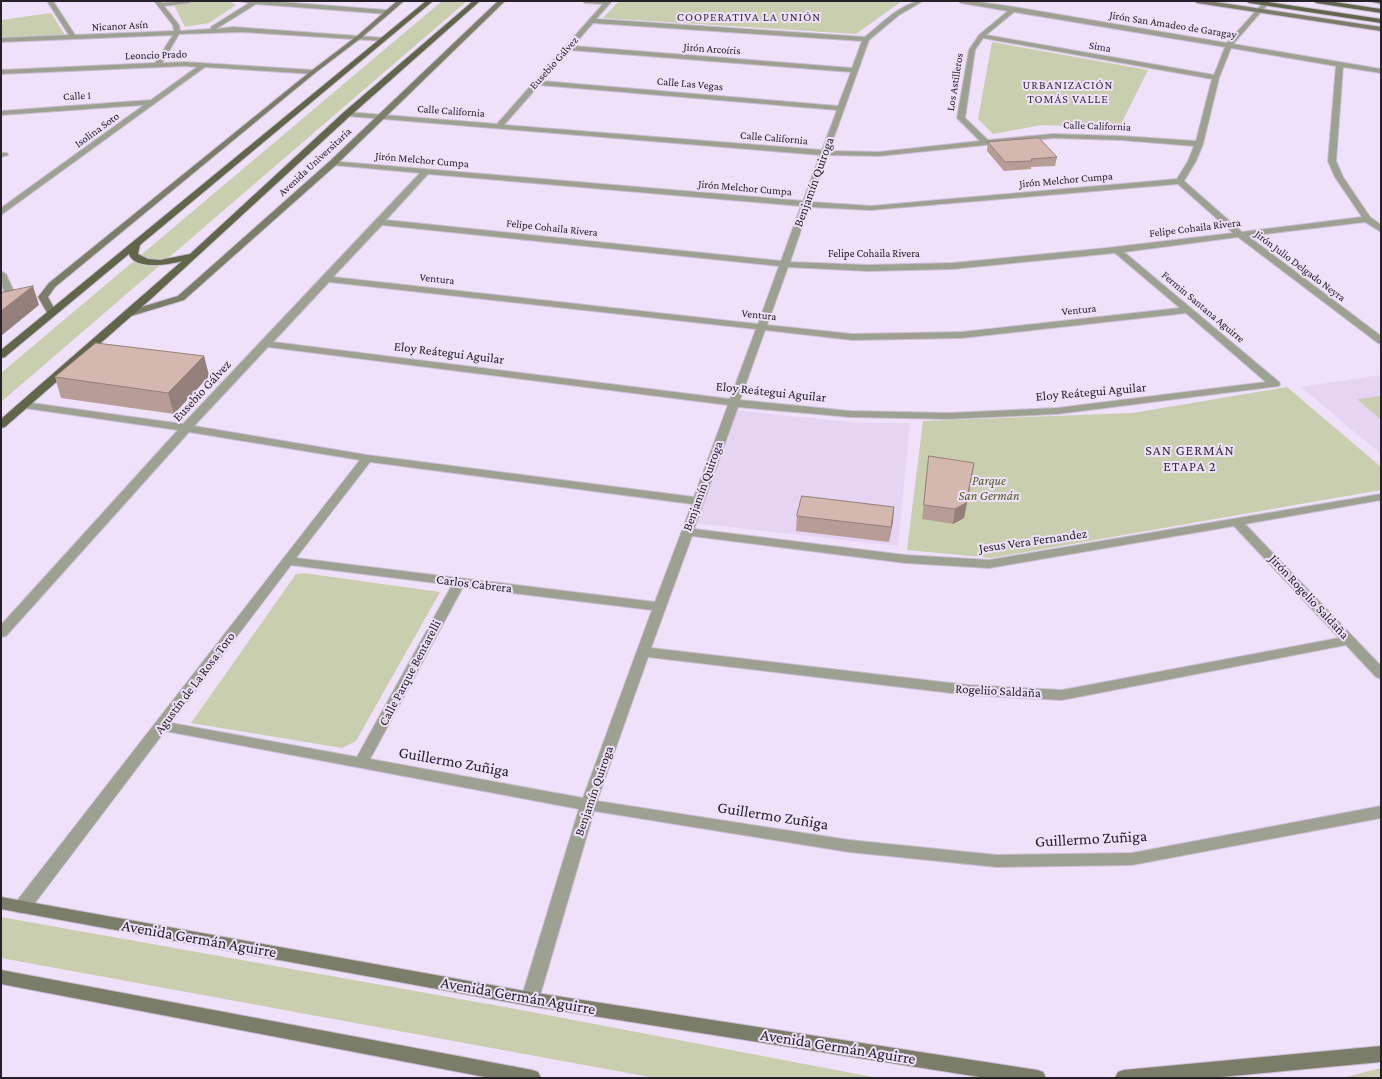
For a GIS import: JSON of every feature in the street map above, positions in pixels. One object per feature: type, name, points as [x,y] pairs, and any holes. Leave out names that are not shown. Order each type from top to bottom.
[{"type":"main road","points":[[51,312],[39,298],[52,284],[312,72],[359,37],[401,1]]},
{"type":"main road","points":[[1,355],[51,312],[430,1]]},
{"type":"main road","name":"Avenida Universitaria","points":[[1,425],[128,314],[347,114],[477,1]]},
{"type":"main road","name":"Avenida Universitaria","points":[[128,314],[181,298],[333,163],[502,1]]},
{"type":"main road","points":[[1197,1],[1381,29]]},
{"type":"main road","points":[[1249,1],[1381,21]]},
{"type":"main road","points":[[1316,1],[1381,11]]},
{"type":"main road","points":[[1355,7],[1359,1]]},
{"type":"main road","points":[[1371,1],[1381,2]]},
{"type":"main road","points":[[1365,18],[1381,25]]},
{"type":"main road","points":[[136,243],[133,256],[139,261],[152,263],[177,261],[196,252]]},
{"type":"main road","name":"Avenida Germán Aguirre","points":[[1,903],[530,1000],[1037,1078]]},
{"type":"main road","points":[[1,977],[497,1075],[532,1078]]},
{"type":"main road","points":[[1124,1078],[1381,1054]]},
{"type":"street","points":[[50,1],[74,38]]},
{"type":"street","points":[[159,3],[189,1]]},
{"type":"street","points":[[243,1],[388,12]]},
{"type":"street","points":[[317,7],[325,1]]},
{"type":"street","points":[[585,1],[608,2]]},
{"type":"street","points":[[592,21],[866,39],[898,14],[920,1]]},
{"type":"street","name":"Jirón San Amadeo de Garagay","points":[[961,1],[1381,71]]},
{"type":"street","points":[[212,28],[255,2]]},
{"type":"street","name":"Eusebio Gálvez","points":[[499,126],[608,2]]},
{"type":"street","points":[[157,65],[177,33],[176,25],[159,3]]},
{"type":"street","points":[[1180,181],[1192,161],[1199,144],[1216,78],[1229,45],[1266,4]]},
{"type":"street","name":"Los Astilleros","points":[[986,143],[961,118],[972,50],[981,36],[1014,9]]},
{"type":"street","name":"Nicanor Asín","points":[[176,25],[384,39]]},
{"type":"street","name":"Nicanor Asín","points":[[1,40],[241,30]]},
{"type":"street","name":"Sima","points":[[981,36],[1216,78]]},
{"type":"street","name":"Benjamín Quiroga","points":[[530,1000],[588,805],[866,39]]},
{"type":"street","name":"Jirón Arcoíris","points":[[569,48],[855,70]]},
{"type":"street","name":"Leoncio Prado","points":[[1,72],[185,64],[312,72]]},
{"type":"street","points":[[1340,64],[1332,161],[1339,177],[1367,218],[1381,229]]},
{"type":"street","name":"Isolina Soto","points":[[1,212],[204,65]]},
{"type":"street","name":"Calle Las Vegas","points":[[538,82],[841,108]]},
{"type":"street","name":"Calle 1","points":[[1,113],[154,102]]},
{"type":"street","name":"Calle California","points":[[347,114],[825,153],[878,154],[1053,136],[1122,138],[1199,144]]},
{"type":"street","name":"Jirón Melchor Cumpa","points":[[333,163],[806,204],[871,208],[1180,181]]},
{"type":"street","name":"Eusebio Gálvez","points":[[1,633],[186,428],[327,279],[426,171]]},
{"type":"street","name":"Jirón Julio Delgado Neyra","points":[[1180,181],[1239,234],[1381,341]]},
{"type":"street","name":"Felipe Cohaila Rivera","points":[[380,222],[784,264],[868,268],[953,266],[1116,249],[1367,218]]},
{"type":"street","name":"Fermin Santana Aguirre","points":[[1116,249],[1275,384]]},
{"type":"street","points":[[1,274],[14,303]]},
{"type":"street","name":"Ventura","points":[[327,279],[852,337],[962,335],[1188,310]]},
{"type":"street","name":"Eloy Reátegui Aguilar","points":[[266,344],[734,403],[850,414],[949,416],[1057,411],[1275,384]]},
{"type":"street","points":[[24,405],[186,428],[367,458],[698,501]]},
{"type":"street","name":"Agustín de La Rosa Toro","points":[[22,907],[367,458]]},
{"type":"street","name":"Jesus Vera Fernandez","points":[[687,532],[905,559],[989,564],[1381,497]]},
{"type":"street","name":"Jirón Rogelio Saldaña","points":[[1236,521],[1381,674]]},
{"type":"street","name":"Carlos Cabrera","points":[[288,561],[660,607]]},
{"type":"street","name":"Calle Parque Bentarelli","points":[[361,763],[459,583]]},
{"type":"street","name":"Rogeliio Saldaña","points":[[644,652],[968,690],[1062,695],[1349,640]]},
{"type":"street","name":"Guillermo Zuñiga","points":[[162,726],[588,805],[849,846],[997,861],[1132,858],[1381,812]]},
{"type":"shaded area","points":[[1381,375],[1381,454],[1301,387]]},
{"type":"shaded area","points":[[734,410],[858,423],[910,423],[898,546],[694,523]]},
{"type":"green space","points":[[198,1],[230,1],[236,5],[209,23],[185,27],[174,5]]},
{"type":"green space","points":[[442,1],[467,1],[1,402],[1,373]]},
{"type":"green space","points":[[619,1],[902,1],[856,34],[603,18]]},
{"type":"green space","points":[[51,13],[65,35],[1,39],[1,20]]},
{"type":"green space","points":[[992,42],[1148,70],[1119,128],[1042,125],[993,134],[978,119]]},
{"type":"green space","name":"Parque San Germán","points":[[1287,387],[1381,467],[1381,490],[992,558],[907,550],[923,421],[1132,413]]},
{"type":"green space","points":[[1381,396],[1381,420],[1357,399]]},
{"type":"green space","points":[[304,573],[440,592],[356,741],[342,748],[191,723],[296,574]]},
{"type":"green space","points":[[1,917],[516,1009],[878,1078],[655,1078],[1,958]]},
{"type":"green space","points":[[1381,1068],[1381,1078],[1342,1078]]},
{"type":"building","points":[[1039,138],[1057,157],[1031,159],[1032,161],[1005,162],[988,142]]},
{"type":"building","points":[[33,286],[1,311],[1,293]]},
{"type":"building","points":[[96,343],[204,356],[168,393],[55,377]]},
{"type":"building","points":[[929,456],[974,463],[966,503],[955,509],[924,505]]},
{"type":"building","points":[[802,496],[894,507],[891,527],[797,516]]},
{"type":"district","name":"COOPERATIVA LA UNIÓN","points":[[749,17]]},
{"type":"district","name":"URBANIZACIÓN TOMÁS VALLE","points":[[1068,92]]},
{"type":"district","name":"SAN GERMÁN ETAPA 2","points":[[1190,460]]}]
